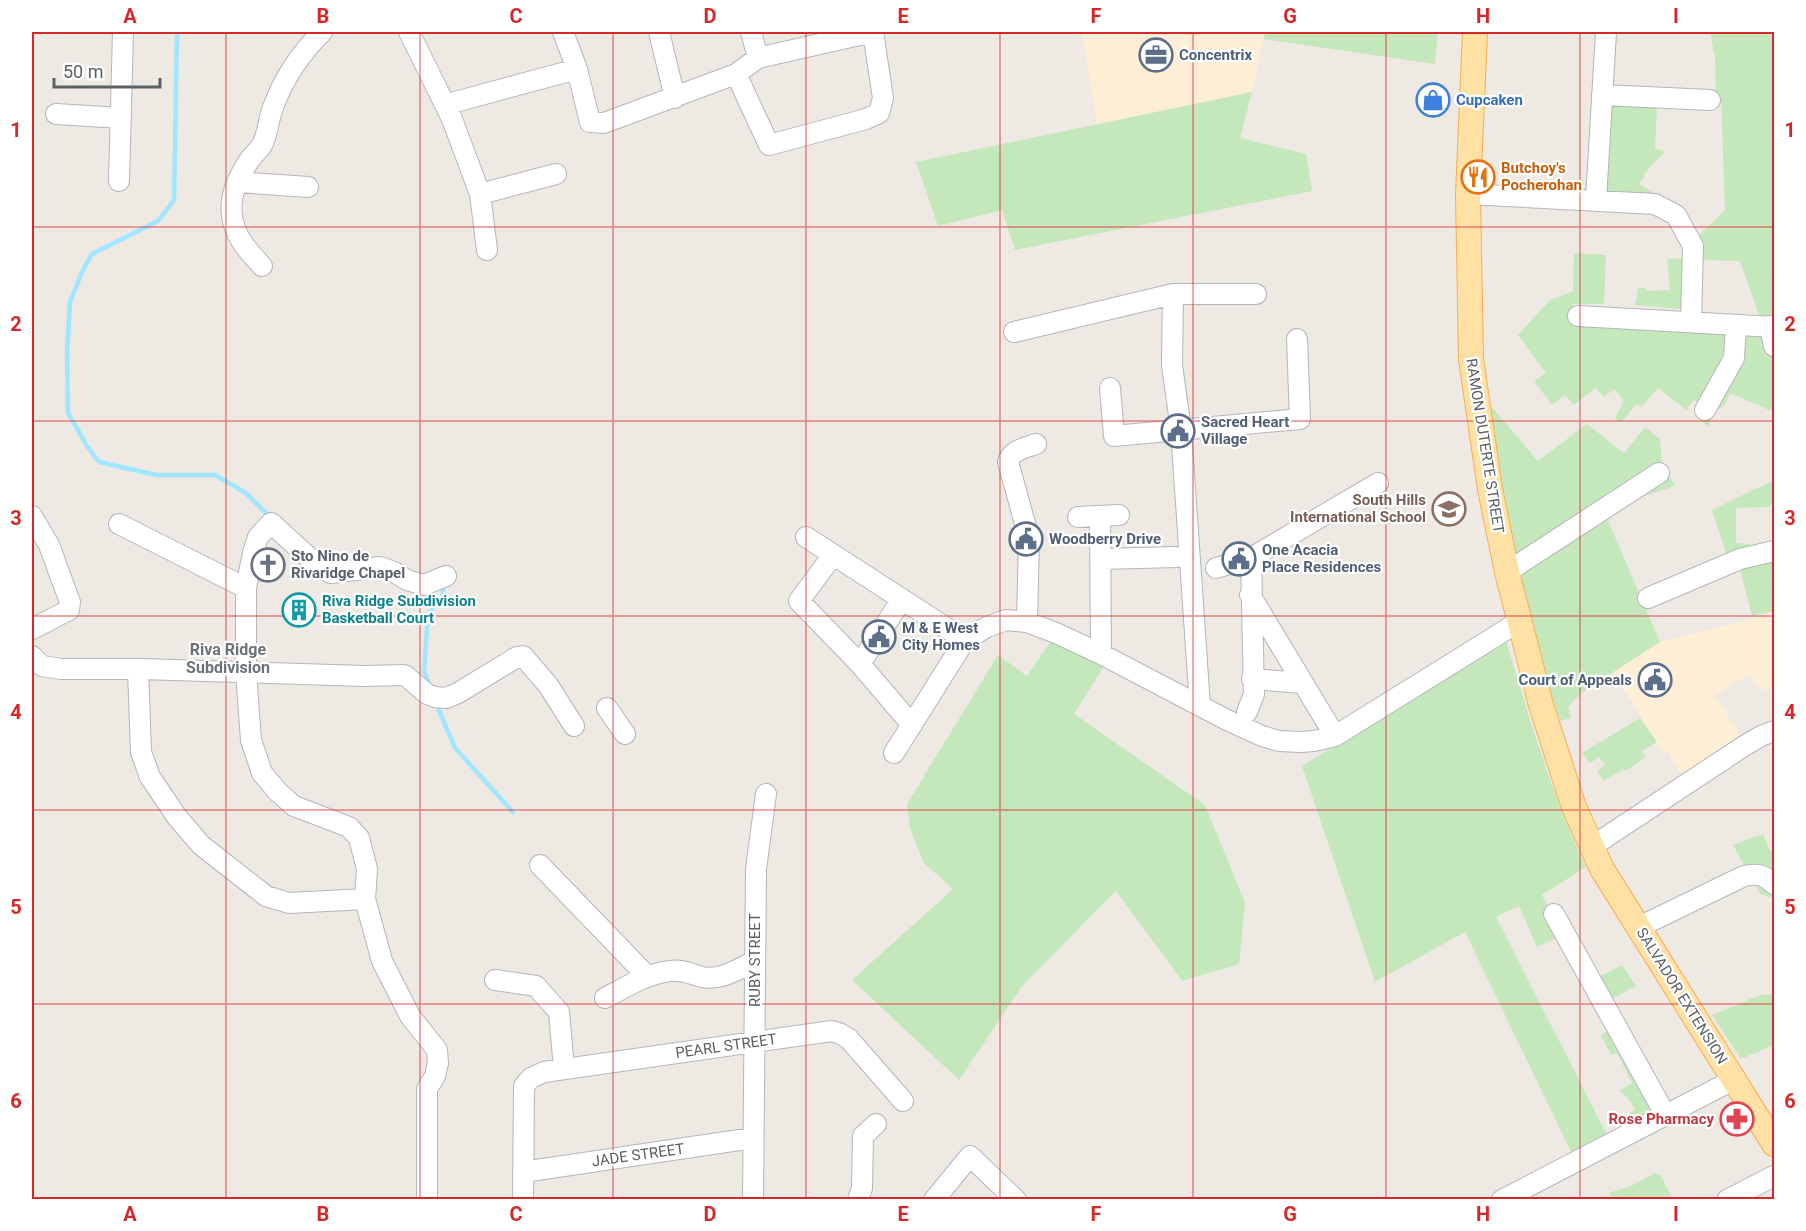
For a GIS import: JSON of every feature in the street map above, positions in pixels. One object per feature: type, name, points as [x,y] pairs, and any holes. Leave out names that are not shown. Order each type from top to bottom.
[{"type":"main road","name":"RAMON DUTERTE STREET","points":[[1475,32],[1468,194],[1471,359],[1490,489],[1507,572],[1540,705],[1558,761],[1591,847]]},
{"type":"main road","name":"SALVADOR EXTENSION","points":[[1591,847],[1774,1144]]},
{"type":"street","points":[[119,181],[123,32]]},
{"type":"street","points":[[262,266],[244,247],[235,230],[231,214],[232,198],[237,182],[261,146],[269,127],[273,107],[283,86],[302,56],[322,32]]},
{"type":"street","points":[[409,32],[452,119],[480,194],[487,250]]},
{"type":"street","points":[[564,32],[577,69],[590,122],[603,123],[675,98],[736,74],[758,58],[873,32],[883,98],[879,113],[866,119],[770,145],[736,74]]},
{"type":"street","points":[[659,32],[675,98]]},
{"type":"street","points":[[751,32],[758,58]]},
{"type":"street","points":[[1596,200],[1606,32]]},
{"type":"street","points":[[455,102],[577,69]]},
{"type":"street","points":[[1602,95],[1710,100]]},
{"type":"street","points":[[56,114],[121,118]]},
{"type":"street","points":[[480,194],[556,174]]},
{"type":"street","points":[[237,182],[308,187]]},
{"type":"street","points":[[1468,194],[1655,204],[1676,215],[1693,246],[1691,322]]},
{"type":"street","points":[[1014,332],[1173,294],[1256,294]]},
{"type":"street","points":[[1173,294],[1172,365],[1181,430],[1200,706]]},
{"type":"street","points":[[1578,316],[1772,327],[1774,346]]},
{"type":"street","points":[[1705,410],[1734,358],[1736,324]]},
{"type":"street","points":[[1110,388],[1114,436],[1300,418],[1297,339]]},
{"type":"street","points":[[1027,622],[1029,538],[1008,462],[1014,453],[1036,444]]},
{"type":"street","points":[[1507,572],[1659,474]]},
{"type":"street","points":[[1216,568],[1251,558],[1378,483]]},
{"type":"street","points":[[32,516],[49,545],[70,602],[69,610],[64,614],[32,629]]},
{"type":"street","points":[[1078,517],[1110,516],[1100,559],[1101,654]]},
{"type":"street","points":[[427,1200],[427,1089],[435,1076],[438,1063],[437,1050],[410,1016],[382,960],[365,899],[367,869],[359,838],[349,827],[294,806],[262,773],[251,740],[246,672],[246,588],[258,537],[271,523],[316,564],[331,573],[380,567],[407,580],[436,580]]},
{"type":"street","points":[[119,524],[246,588]]},
{"type":"street","points":[[806,537],[965,640]]},
{"type":"street","points":[[1648,598],[1740,559],[1774,551]]},
{"type":"street","points":[[833,555],[799,601],[860,664],[912,725]]},
{"type":"street","points":[[1100,559],[1177,557]]},
{"type":"street","points":[[1247,712],[1254,694],[1250,595],[1251,558]]},
{"type":"street","points":[[1250,595],[1335,736]]},
{"type":"street","points":[[860,664],[902,599]]},
{"type":"street","points":[[894,753],[965,640],[987,627],[1006,620],[1027,622],[1056,633],[1244,728],[1279,741],[1314,741],[1335,736],[1520,621]]},
{"type":"street","points":[[32,656],[42,666],[61,669],[246,672],[411,680],[427,694],[435,698],[446,698],[517,657],[523,656],[548,685],[574,726]]},
{"type":"street","points":[[138,669],[141,752],[150,777],[177,817],[201,845],[266,896],[289,903],[365,899]]},
{"type":"street","points":[[1252,679],[1303,683]]},
{"type":"street","points":[[608,708],[625,734]]},
{"type":"street","points":[[1591,847],[1744,746],[1774,731]]},
{"type":"street","name":"RUBY STREET","points":[[753,1200],[756,868],[766,794]]},
{"type":"street","points":[[540,865],[647,976]]},
{"type":"street","points":[[1639,927],[1744,876],[1755,873],[1765,876],[1774,884]]},
{"type":"street","points":[[1554,914],[1666,1116]]},
{"type":"street","points":[[605,998],[647,976],[673,970],[686,971],[704,978],[722,977],[755,961]]},
{"type":"street","points":[[495,980],[536,986],[559,1012],[564,1069]]},
{"type":"street","name":"PEARL STREET","points":[[523,1172],[524,1086],[531,1078],[544,1072],[832,1031],[849,1039],[903,1101]]},
{"type":"street","points":[[1502,1200],[1734,1079]]},
{"type":"street","points":[[858,1200],[862,1188],[863,1136],[876,1124]]},
{"type":"street","name":"JADE STREET","points":[[523,1172],[753,1138]]},
{"type":"street","points":[[934,1200],[970,1156],[1016,1200]]},
{"type":"street","points":[[523,1172],[523,1200]]},
{"type":"street","points":[[1727,1200],[1774,1176]]},
{"type":"shaded area","name":"Concentrix","points":[[1082,32],[1265,32],[1252,92],[1097,124]]},
{"type":"shaded area","name":"Court of Appeals","points":[[1774,613],[1774,687],[1761,690],[1750,674],[1715,696],[1741,737],[1685,777],[1668,752],[1664,754],[1613,672],[1660,642]]},
{"type":"green space","points":[[1265,32],[1438,32],[1435,64],[1264,39]]},
{"type":"green space","points":[[1710,32],[1774,32],[1774,319],[1760,318],[1740,261],[1702,260],[1697,237],[1725,210],[1721,96],[1716,94],[1715,57]]},
{"type":"green space","points":[[1252,92],[1240,138],[1306,154],[1312,191],[1015,250],[1002,210],[938,226],[916,162]]},
{"type":"green space","points":[[1606,102],[1657,106],[1655,149],[1663,150],[1664,153],[1649,168],[1639,184],[1654,193],[1656,198],[1603,195]]},
{"type":"green space","points":[[1574,253],[1606,255],[1604,304],[1573,304],[1572,322],[1769,333],[1774,371],[1774,412],[1730,393],[1725,405],[1714,413],[1708,426],[1697,417],[1701,406],[1694,400],[1686,410],[1658,388],[1642,407],[1636,404],[1621,423],[1615,418],[1624,401],[1614,389],[1604,397],[1596,388],[1574,405],[1565,395],[1552,405],[1534,381],[1546,373],[1518,335],[1550,300],[1573,291]]},
{"type":"green space","points":[[1687,258],[1682,309],[1635,305],[1638,288],[1646,288],[1646,291],[1670,290],[1667,259]]},
{"type":"green space","points":[[1484,398],[1538,461],[1587,424],[1624,453],[1645,427],[1660,439],[1662,464],[1675,486],[1641,497],[1606,516],[1660,642],[1581,693],[1568,707],[1571,718],[1560,721],[1532,632],[1487,435]]},
{"type":"green space","points":[[1774,480],[1774,500],[1769,507],[1736,508],[1736,543],[1750,544],[1750,550],[1727,556],[1712,510]]},
{"type":"green space","points":[[1774,556],[1774,611],[1752,616],[1739,565]]},
{"type":"green space","points":[[1504,634],[1561,810],[1586,867],[1542,895],[1562,936],[1537,947],[1519,906],[1496,917],[1609,1139],[1573,1156],[1465,932],[1375,982],[1302,766],[1331,748],[1338,737]]},
{"type":"green space","points":[[1051,641],[1104,666],[1074,714],[1205,805],[1245,903],[1239,964],[1182,981],[1116,891],[1022,986],[959,1080],[852,980],[953,889],[924,863],[910,829],[907,804],[998,655],[1027,676]]},
{"type":"green space","points":[[1640,718],[1657,742],[1642,751],[1646,757],[1626,771],[1624,769],[1604,781],[1597,772],[1605,765],[1599,757],[1590,763],[1582,753]]},
{"type":"green space","points":[[1763,834],[1770,851],[1774,850],[1774,898],[1760,894],[1733,845]]},
{"type":"green space","points":[[1622,965],[1636,986],[1610,1000],[1596,978]]},
{"type":"green space","points":[[1774,994],[1774,1045],[1741,1059],[1712,1015],[1760,995]]},
{"type":"green space","points":[[1612,1028],[1660,1113],[1636,1124],[1630,1113],[1635,1110],[1627,1097],[1619,1091],[1632,1083],[1617,1053],[1611,1055],[1601,1035]]},
{"type":"green space","points":[[1655,1173],[1661,1176],[1673,1199],[1613,1199],[1609,1193],[1631,1186]]},
{"type":"waterway","points":[[177,32],[174,200],[158,221],[92,254],[82,272],[70,302],[67,352],[68,413],[99,462],[156,475],[215,475],[246,493],[270,517]]},
{"type":"waterway","points":[[430,687],[424,671],[428,615],[444,593],[439,583]]},
{"type":"waterway","points":[[436,703],[455,748],[513,812]]},
{"type":"place","name":"Concentrix","points":[[1156,55]]},
{"type":"place","name":"Cupcaken","points":[[1433,100]]},
{"type":"place","name":"Butchoy's Pocherohan","points":[[1478,177]]},
{"type":"place","name":"Sacred Heart Village","points":[[1178,431]]},
{"type":"place","name":"South Hills International School","points":[[1449,509]]},
{"type":"place","name":"Woodberry Drive","points":[[1026,539]]},
{"type":"place","name":"One Acacia Place Residences","points":[[1239,559]]},
{"type":"place","name":"Sto Nino de Rivaridge Chapel","points":[[268,565]]},
{"type":"place","name":"Riva Ridge Subdivision Basketball Court","points":[[299,610]]},
{"type":"place","name":"M & E West City Homes","points":[[879,637]]},
{"type":"place","name":"Court of Appeals","points":[[1655,680]]},
{"type":"place","name":"Rose Pharmacy","points":[[1737,1119]]},
{"type":"district","name":"Riva Ridge Subdivision","points":[[228,658]]}]
